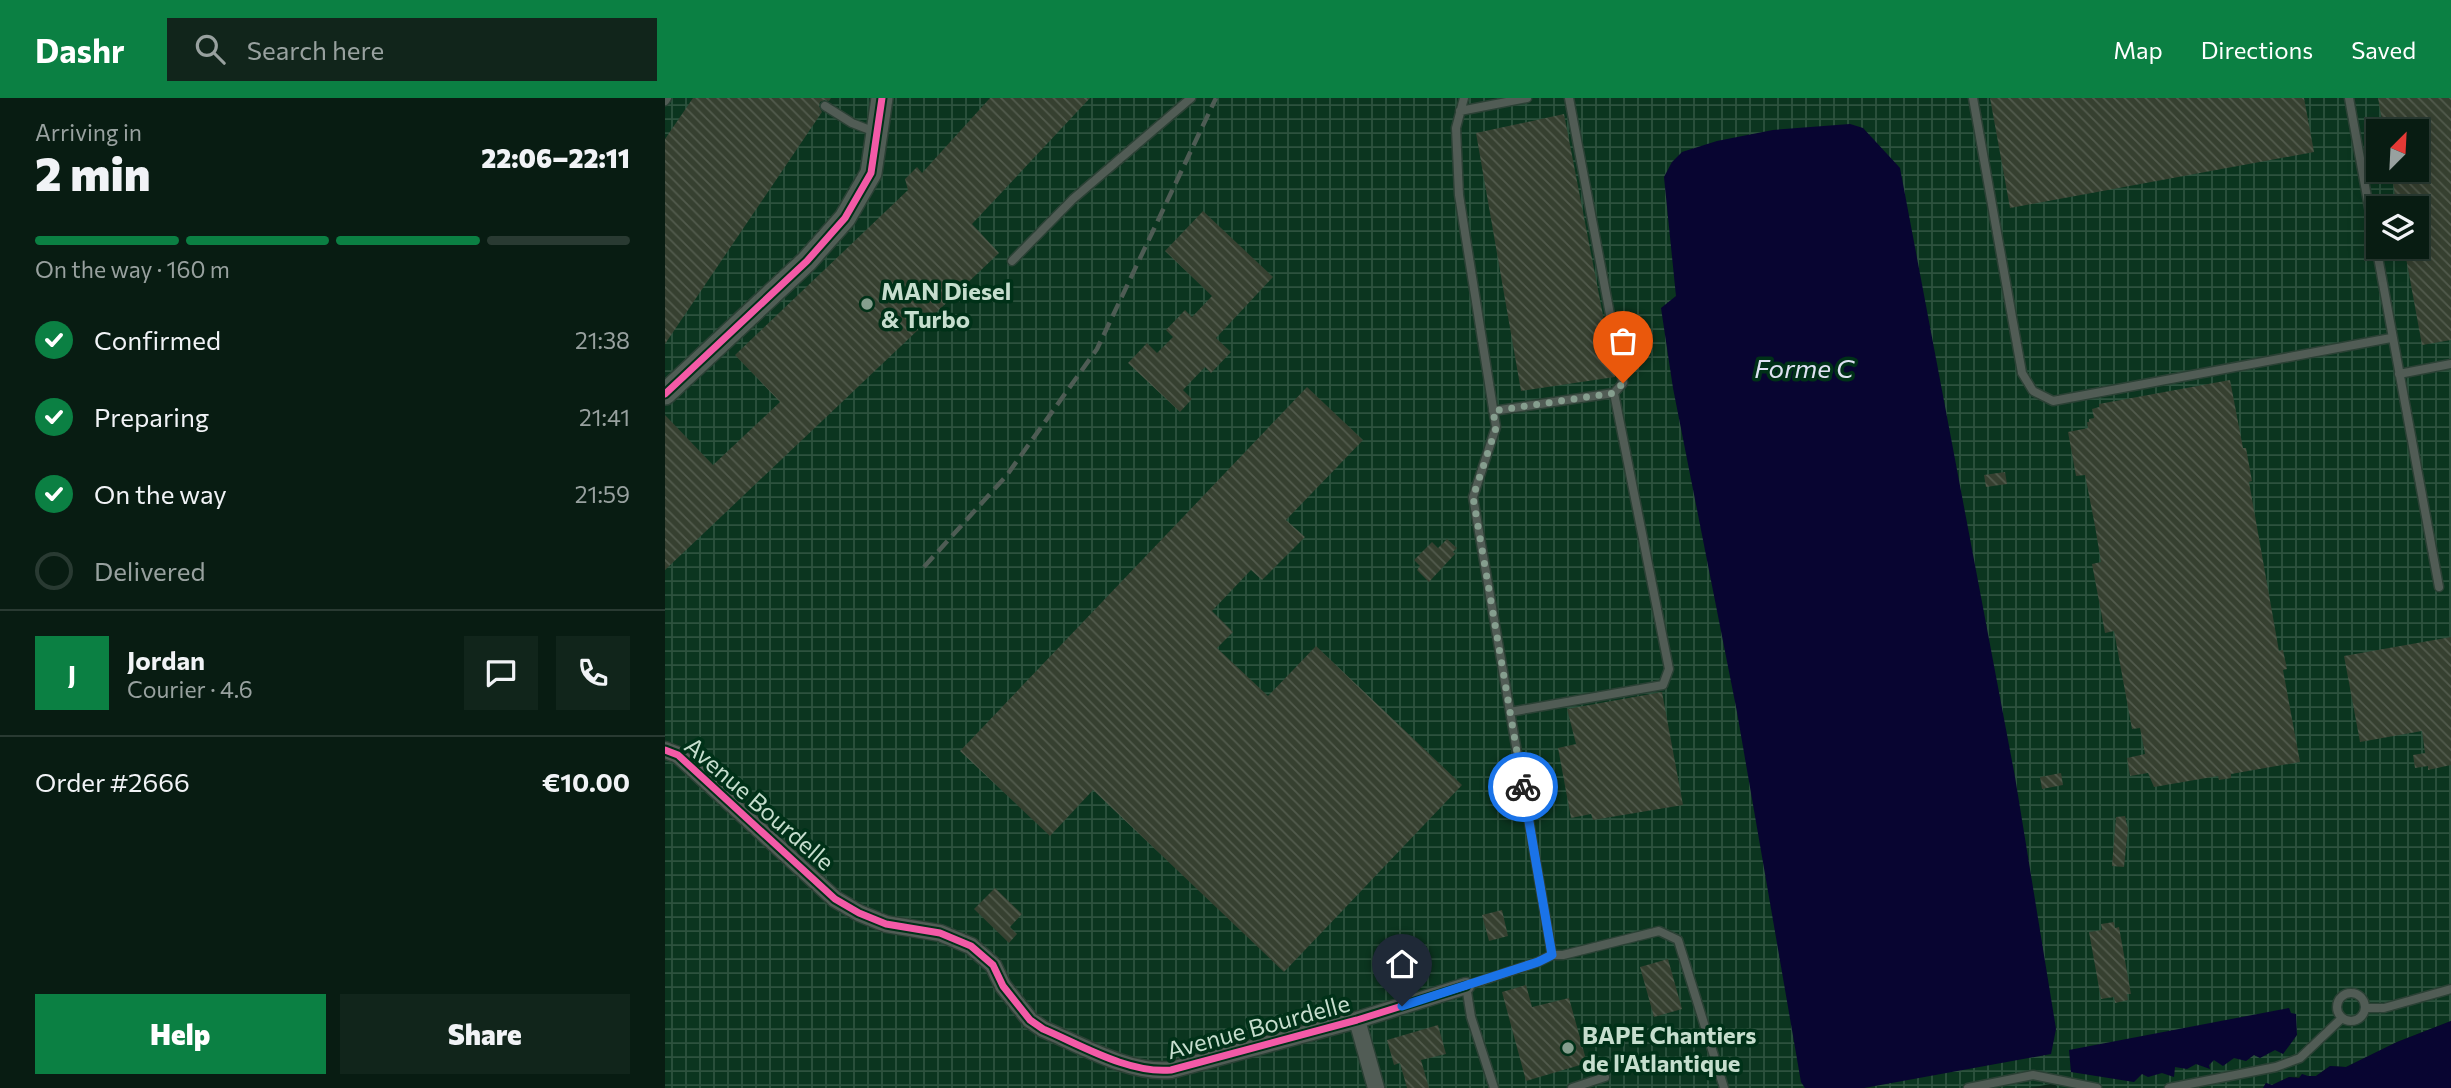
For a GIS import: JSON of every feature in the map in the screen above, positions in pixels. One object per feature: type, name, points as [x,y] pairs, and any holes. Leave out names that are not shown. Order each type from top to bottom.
[{"type":"street","points":[[665,394],[807,261],[845,218],[871,173],[882,98]]},
{"type":"street","name":"Avenue Bourdelle","points":[[665,750],[678,755],[835,899],[886,924],[940,933],[971,946],[993,965],[1003,986],[1030,1020],[1043,1029],[1131,1066],[1153,1072],[1171,1070],[1357,1020],[1467,986]]},
{"type":"street","points":[[1357,1020],[1376,1088]]},
{"type":"lane","points":[[1012,261],[1073,198],[1191,98]]},
{"type":"lane","points":[[1464,98],[1456,128],[1459,195],[1496,428],[1473,497],[1552,955]]},
{"type":"lane","points":[[1460,111],[1527,98]]},
{"type":"lane","points":[[1493,411],[1614,393],[1623,383],[1569,98]]},
{"type":"lane","points":[[1973,98],[2022,373],[2033,391],[2053,401],[2391,338]]},
{"type":"lane","points":[[2349,98],[2391,338],[2439,587]]},
{"type":"lane","points":[[825,107],[852,123],[877,132]]},
{"type":"lane","points":[[2399,374],[2451,364]]},
{"type":"lane","points":[[1510,712],[1664,685],[1669,668],[1614,393]]},
{"type":"lane","points":[[1494,1088],[1472,1018],[1467,986],[1552,955],[1563,956],[1659,932],[1678,940],[1724,1088]]},
{"type":"lane","points":[[2366,1008],[2384,1008],[2451,989]]},
{"type":"lane","points":[[2356,994],[2365,1002],[2364,1013],[2357,1020],[2342,1018],[2338,1004],[2344,995],[2356,994]]},
{"type":"lane","points":[[2169,1088],[2276,1068],[2300,1058],[2342,1018]]},
{"type":"lane","points":[[1968,1088],[2033,1075],[2097,1088]]},
{"type":"lane","points":[[1572,1088],[1605,1077]]},
{"type":"shaded area","points":[[665,98],[2451,98],[2451,1021],[2397,1042],[2346,1067],[2330,1066],[2316,1076],[2289,1077],[2272,1085],[2266,1083],[2263,1088],[2057,1088],[2056,1083],[2029,1088],[665,1088]]},
{"type":"water","name":"Forme C","points":[[1850,124],[1863,128],[1900,168],[2015,777],[2056,1029],[2051,1054],[1864,1088],[1805,1088],[1801,1082],[1737,712],[1673,388],[1661,308],[1676,296],[1664,177],[1672,162],[1682,152],[1717,141],[1773,130]]},
{"type":"water","points":[[2289,1008],[2291,1013],[2296,1014],[2297,1035],[2283,1054],[2275,1050],[2260,1058],[2254,1055],[2246,1061],[2234,1058],[2223,1066],[2214,1060],[2209,1065],[2210,1069],[2196,1064],[2187,1069],[2175,1067],[2174,1077],[2162,1073],[2148,1077],[2142,1074],[2134,1082],[2071,1072],[2069,1050]]},
{"type":"water","points":[[2451,1021],[2451,1088],[2263,1088],[2266,1083],[2272,1085],[2289,1077],[2299,1078],[2302,1074],[2316,1076],[2330,1066],[2346,1067],[2397,1042]]},
{"type":"building","points":[[693,98],[831,98],[829,101],[820,102],[822,112],[665,344],[665,139]]},
{"type":"building","name":"MAN Diesel & Turbo","points":[[990,98],[1090,98],[972,224],[999,253],[665,570],[665,415],[713,465],[780,402],[735,355],[908,190],[905,179],[917,167],[922,173]]},
{"type":"building","points":[[1990,98],[2304,98],[2314,152],[2010,208]]},
{"type":"building","points":[[2378,98],[2451,98],[2451,340],[2422,345],[2406,259],[2429,259],[2429,196],[2395,196],[2393,182],[2429,182],[2429,119],[2382,119]]},
{"type":"building","points":[[1564,114],[1615,377],[1521,391],[1476,133]]},
{"type":"building","points":[[1203,211],[1273,277],[1216,338],[1231,352],[1211,373],[1205,367],[1183,390],[1192,399],[1180,412],[1128,363],[1147,343],[1157,353],[1173,337],[1166,330],[1185,310],[1192,317],[1212,296],[1165,251]]},
{"type":"building","points":[[2230,380],[2252,481],[2249,482],[2279,651],[2283,650],[2287,669],[2283,670],[2300,762],[2231,774],[2231,778],[2219,780],[2218,776],[2154,787],[2148,773],[2130,776],[2127,758],[2145,754],[2140,728],[2132,729],[2114,631],[2105,633],[2092,564],[2101,562],[2095,526],[2085,475],[2076,476],[2068,432],[2088,428],[2087,422],[2094,418],[2092,409],[2099,407],[2099,404]]},
{"type":"building","points":[[1307,387],[1363,440],[1286,520],[1305,537],[1262,580],[1251,570],[1212,611],[1233,632],[1217,648],[1268,696],[1316,646],[1462,785],[1284,972],[1093,790],[1050,836],[960,751]]},
{"type":"building","points":[[2005,472],[2007,484],[1986,487],[1984,475]]},
{"type":"building","points":[[1447,539],[1457,548],[1453,552],[1455,554],[1429,582],[1417,570],[1420,566],[1414,560],[1432,542],[1438,548]]},
{"type":"building","points":[[2451,637],[2451,765],[2428,770],[2428,766],[2415,768],[2413,755],[2425,753],[2422,731],[2360,742],[2344,656]]},
{"type":"building","points":[[1662,692],[1683,805],[1593,820],[1591,814],[1571,818],[1558,748],[1576,744],[1567,709]]},
{"type":"building","points":[[2061,773],[2063,785],[2042,789],[2040,777]]},
{"type":"building","points":[[2125,816],[2128,829],[2124,867],[2112,866],[2116,817]]},
{"type":"building","points":[[995,888],[1022,914],[1010,927],[1017,934],[1009,943],[974,909]]},
{"type":"building","points":[[1502,910],[1508,936],[1489,941],[1482,915]]},
{"type":"building","points":[[2114,922],[2115,928],[2119,927],[2131,994],[2127,994],[2128,1000],[2115,1003],[2114,997],[2101,999],[2089,932],[2102,930],[2101,924]]},
{"type":"building","points":[[1668,959],[1682,1009],[1654,1017],[1640,967]]},
{"type":"building","name":"BAPE Chantiers de l'Atlantique","points":[[1526,985],[1532,1007],[1569,998],[1587,1063],[1526,1081],[1502,992]]},
{"type":"building","points":[[1438,1025],[1446,1054],[1421,1060],[1429,1088],[1407,1088],[1400,1063],[1394,1065],[1387,1040]]},
{"type":"railway","points":[[924,567],[1007,475],[1097,349],[1216,98]]},
{"type":"cycle path","points":[[665,394],[807,261],[845,218],[871,173],[882,98]]},
{"type":"cycle path","points":[[665,750],[678,755],[835,899],[886,924],[940,933],[971,946],[993,965],[1003,986],[1030,1020],[1043,1029],[1122,1063],[1139,1068],[1171,1070],[1357,1020],[1466,986]]},
{"type":"way so far","points":[[1523,787],[1473,497],[1496,428],[1493,411],[1614,393],[1623,383]]},
{"type":"place","name":"MAN Diesel & Turbo","points":[[867,304]]},
{"type":"place","name":"BAPE Chantiers de l'Atlantique","points":[[1568,1048]]},
{"type":"route","points":[[1402,1006],[1538,962],[1552,955],[1523,787]]}]
